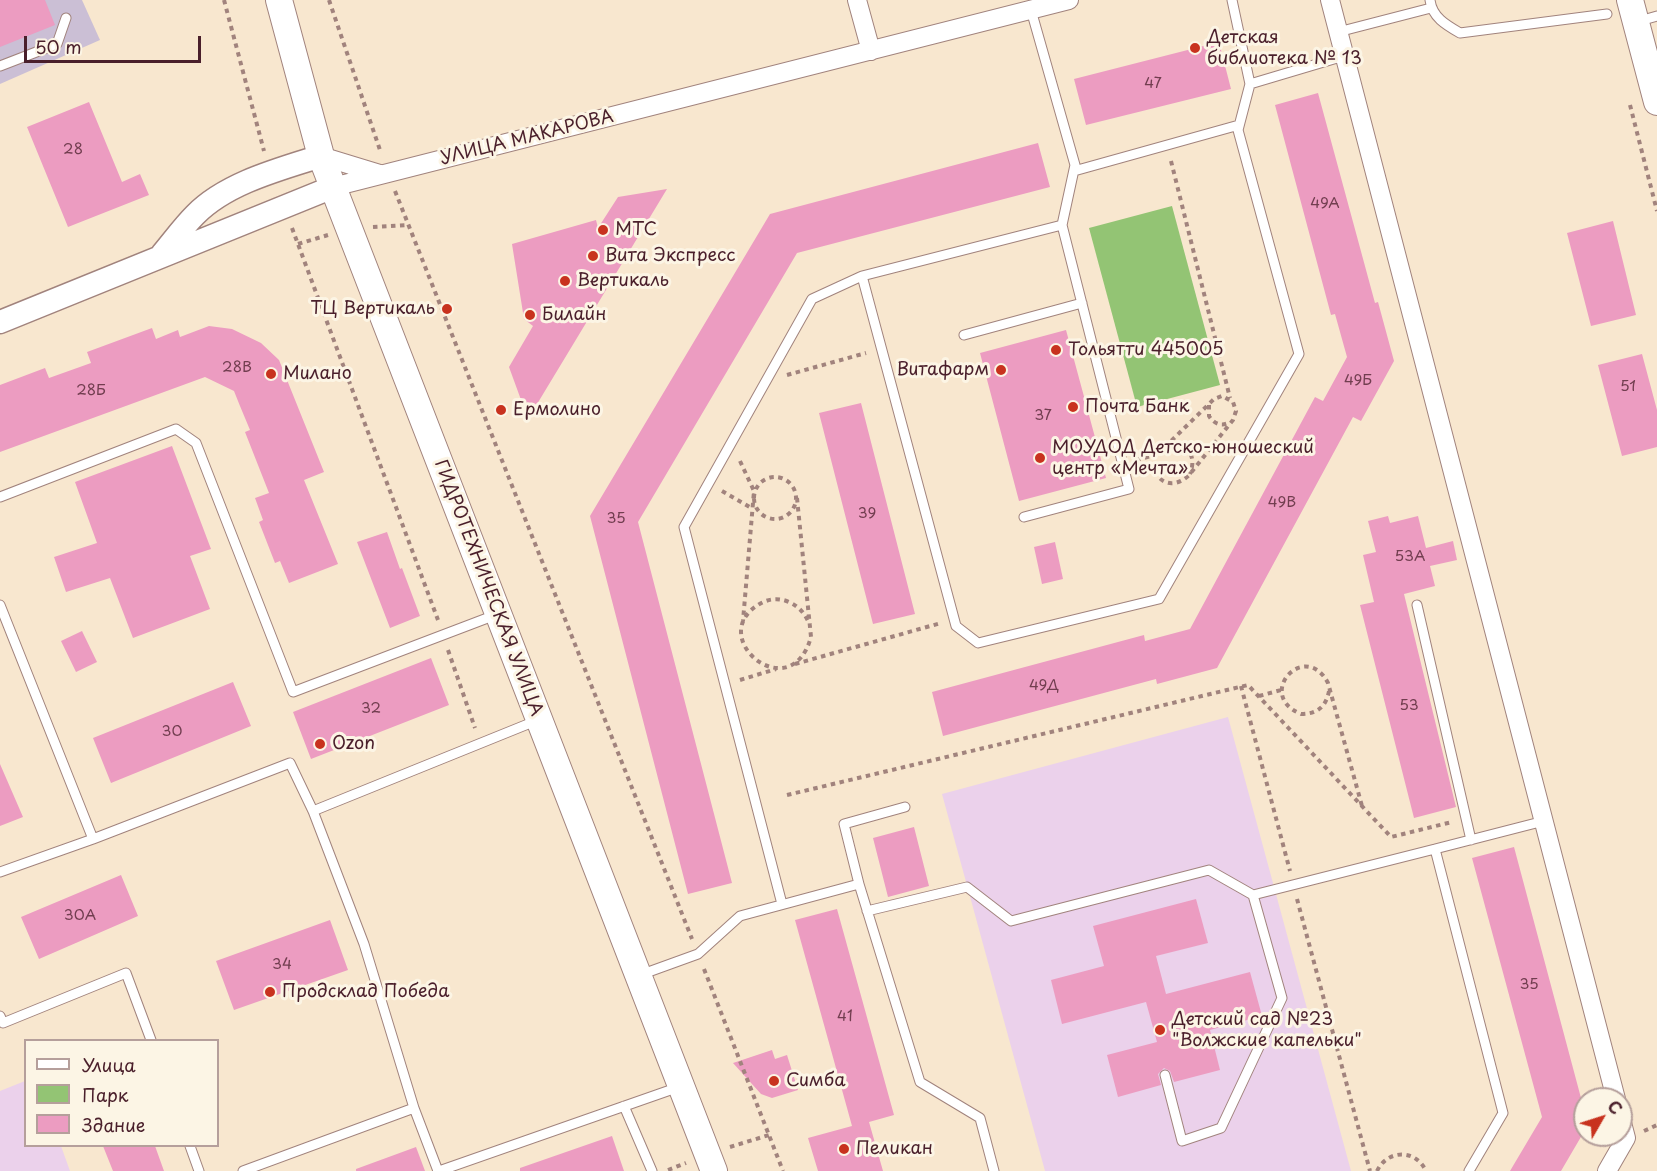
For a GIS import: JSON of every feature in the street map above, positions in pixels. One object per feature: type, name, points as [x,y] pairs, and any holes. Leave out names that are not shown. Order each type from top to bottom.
[{"type":"main road","name":"ГИДРОТЕХНИЧЕСКАЯ УЛИЦА","points":[[279,0],[321,156],[714,1171]]},
{"type":"main road","points":[[1641,12],[1657,102]]},
{"type":"street","points":[[856,0],[871,51]]},
{"type":"street","name":"УЛИЦА МАКАРОВА","points":[[0,321],[333,187],[1069,0]]},
{"type":"street","points":[[1330,0],[1613,1087]]},
{"type":"street","points":[[159,257],[196,213],[232,188],[270,172],[321,156],[384,174]]},
{"type":"street","points":[[1607,1171],[1620,1147]]},
{"type":"lane","points":[[862,276],[956,626],[978,643],[1159,599],[1299,354],[1238,130],[1250,84],[1232,0]]},
{"type":"lane","points":[[1338,32],[1430,4],[1442,22],[1460,33],[1607,14]]},
{"type":"lane","points":[[1024,517],[1129,489],[1062,225],[1075,165],[1031,10]]},
{"type":"lane","points":[[0,66],[57,44],[66,18]]},
{"type":"lane","points":[[1250,84],[1344,56]]},
{"type":"lane","points":[[1074,171],[1239,124]]},
{"type":"lane","points":[[782,904],[684,527],[812,299],[862,276],[1062,225]]},
{"type":"lane","points":[[964,335],[1082,303]]},
{"type":"lane","points":[[0,497],[176,429],[196,443],[293,692],[498,614]]},
{"type":"lane","points":[[0,605],[93,839]]},
{"type":"lane","points":[[1417,605],[1471,840]]},
{"type":"lane","points":[[313,811],[539,719]]},
{"type":"lane","points":[[0,872],[93,839],[290,763],[313,811],[364,944],[414,1108],[438,1171],[681,1086]]},
{"type":"lane","points":[[904,807],[844,824],[859,884],[920,1082],[980,1118],[994,1171]]},
{"type":"lane","points":[[1253,895],[1544,821]]},
{"type":"lane","points":[[1435,849],[1503,1113],[1468,1171]]},
{"type":"lane","points":[[867,911],[967,886],[1011,921],[1209,870],[1253,895],[1282,998],[1221,1128],[1182,1141],[1165,1075]]},
{"type":"lane","points":[[638,976],[698,954],[740,916],[859,884]]},
{"type":"lane","points":[[0,1016],[3,1023],[126,974],[150,1039]]},
{"type":"lane","points":[[624,1106],[652,1171]]},
{"type":"lane","points":[[243,1171],[414,1108]]},
{"type":"lane","points":[[190,1147],[199,1171]]},
{"type":"path","points":[[224,0],[270,172]]},
{"type":"path","points":[[329,0],[384,174],[783,1171]]},
{"type":"path","points":[[1166,145],[1230,399],[1236,406],[1236,411],[1233,420],[1185,479],[1173,483],[1167,482],[1156,474],[1154,461],[1156,455],[1211,402],[1222,396],[1230,399]]},
{"type":"path","points":[[284,207],[443,635],[480,743]]},
{"type":"path","points":[[766,381],[882,349]]},
{"type":"path","points":[[1211,402],[1208,411],[1211,420],[1224,425],[1233,420]]},
{"type":"path","points":[[731,442],[754,491],[742,635],[744,645],[749,655],[758,663],[780,668]]},
{"type":"path","points":[[1164,447],[1176,445],[1186,450],[1192,461],[1190,474]]},
{"type":"path","points":[[791,665],[801,658],[808,648],[811,637],[810,625],[796,498],[795,491],[786,480],[773,477],[761,482],[754,493],[754,500],[765,518],[780,519],[792,512],[796,498]]},
{"type":"path","points":[[708,484],[753,509]]},
{"type":"path","points":[[743,624],[754,607],[764,601],[774,599],[786,600],[796,606],[805,614],[810,625]]},
{"type":"path","points":[[725,684],[954,619]]},
{"type":"path","points":[[1329,691],[1324,706],[1309,714],[1301,714],[1287,705],[1281,690],[1282,683],[1290,672],[1304,666],[1318,670],[1324,675],[1329,691],[1362,807]]},
{"type":"path","points":[[787,795],[1248,685],[1391,837],[1467,818]]},
{"type":"path","points":[[1241,686],[1370,1171]]},
{"type":"path","points":[[1258,696],[1281,690]]},
{"type":"path","points":[[1377,1171],[1385,1159],[1400,1154],[1417,1159],[1426,1171]]},
{"type":"shaded area","points":[[0,0],[82,0],[100,40],[0,84]]},
{"type":"shaded area","name":"Детский сад №23 \"Волжские капельки\"","points":[[1228,717],[1351,1171],[1045,1171],[942,794]]},
{"type":"shaded area","points":[[24,1081],[24,1147],[61,1147],[70,1171],[0,1171],[0,1091]]},
{"type":"green space","points":[[1172,206],[1220,385],[1137,407],[1089,228]]},
{"type":"building","points":[[0,0],[45,0],[55,25],[0,47]]},
{"type":"building","points":[[1219,42],[1231,89],[1086,125],[1074,79]]},
{"type":"building","points":[[1318,93],[1375,303],[1378,302],[1394,361],[1361,421],[1353,417],[1217,668],[1157,684],[1156,679],[943,736],[932,692],[1144,635],[1145,641],[1190,629],[1315,397],[1323,401],[1347,357],[1335,314],[1331,315],[1275,105]]},
{"type":"building","points":[[89,102],[122,182],[140,174],[149,195],[68,227],[27,127]]},
{"type":"building","points":[[1038,143],[1050,187],[797,253],[638,522],[732,883],[688,894],[590,516],[770,214]]},
{"type":"building","name":"Вертикаль","points":[[667,189],[528,419],[509,367],[533,326],[524,319],[512,244],[596,220],[598,228],[618,197]]},
{"type":"building","points":[[1613,221],[1636,315],[1591,326],[1567,233]]},
{"type":"building","points":[[209,326],[232,329],[261,343],[279,360],[324,472],[304,480],[338,564],[289,583],[280,561],[275,563],[259,522],[263,520],[255,498],[269,493],[245,432],[250,430],[234,391],[205,377],[0,452],[0,385],[45,368],[49,378],[91,363],[87,352],[152,328],[156,339],[178,330],[180,337]]},
{"type":"building","points":[[1066,330],[1106,478],[1019,501],[980,353]]},
{"type":"building","points":[[1642,354],[1657,410],[1657,447],[1622,456],[1598,365]]},
{"type":"building","points":[[861,403],[915,614],[873,624],[819,413]]},
{"type":"building","points":[[172,446],[211,549],[190,556],[210,609],[133,638],[110,578],[66,592],[54,557],[97,543],[75,482]]},
{"type":"building","points":[[1388,516],[1390,523],[1418,516],[1426,548],[1453,541],[1457,560],[1430,566],[1435,586],[1404,594],[1456,807],[1414,818],[1360,605],[1374,602],[1363,555],[1376,552],[1368,521]]},
{"type":"building","points":[[387,532],[420,616],[390,628],[357,542]]},
{"type":"building","points":[[1055,542],[1063,579],[1042,584],[1034,547]]},
{"type":"building","points":[[82,631],[97,662],[76,672],[61,641]]},
{"type":"building","points":[[431,658],[449,705],[311,759],[293,712]]},
{"type":"building","points":[[233,682],[251,726],[111,783],[93,738]]},
{"type":"building","points":[[0,764],[23,817],[0,826]]},
{"type":"building","points":[[914,827],[929,886],[888,897],[873,838]]},
{"type":"building","points":[[1514,847],[1578,1087],[1573,1087],[1573,1147],[1575,1147],[1561,1171],[1510,1171],[1542,1117],[1472,858]]},
{"type":"building","points":[[121,875],[138,916],[39,959],[21,917]]},
{"type":"building","points":[[1196,899],[1208,943],[1156,956],[1166,994],[1250,972],[1262,1016],[1210,1030],[1220,1070],[1174,1082],[1170,1071],[1164,1068],[1158,1074],[1161,1085],[1118,1097],[1107,1055],[1157,1042],[1146,1002],[1062,1024],[1051,980],[1104,966],[1093,926]]},
{"type":"building","points":[[837,909],[894,1115],[869,1122],[883,1171],[818,1171],[808,1138],[852,1126],[795,920]]},
{"type":"building","points":[[330,920],[348,970],[234,1010],[216,961]]},
{"type":"building","name":"Симба","points":[[772,1050],[775,1059],[787,1055],[798,1090],[772,1098],[761,1094],[733,1063]]},
{"type":"building","points":[[612,1136],[624,1171],[520,1171],[520,1168]]},
{"type":"building","points":[[103,1147],[155,1147],[164,1171],[113,1171]]},
{"type":"building","points":[[416,1147],[425,1171],[356,1171],[356,1169]]},
{"type":"place","name":"Детская библиотека № 13","points":[[1195,48]]},
{"type":"place","name":"МТС","points":[[603,230]]},
{"type":"place","name":"Вита Экспресс","points":[[593,256]]},
{"type":"place","name":"Вертикаль","points":[[565,281]]},
{"type":"place","name":"ТЦ Вертикаль","points":[[447,309]]},
{"type":"place","name":"Билайн","points":[[530,315]]},
{"type":"place","name":"Тольятти 445005","points":[[1056,350]]},
{"type":"place","name":"Витафарм","points":[[1001,370]]},
{"type":"place","name":"Милано","points":[[271,374]]},
{"type":"place","name":"Почта Банк","points":[[1073,407]]},
{"type":"place","name":"Ермолино","points":[[501,410]]},
{"type":"place","name":"МОУДОД Детско-юношеский центр «Мечта»","points":[[1040,458]]},
{"type":"place","name":"Ozon","points":[[320,744]]},
{"type":"place","name":"Продсклад Победа","points":[[270,992]]},
{"type":"place","name":"Детский сад №23 \"Волжские капельки\"","points":[[1160,1030]]},
{"type":"place","name":"Симба","points":[[774,1081]]},
{"type":"place","name":"Пеликан","points":[[844,1149]]}]
